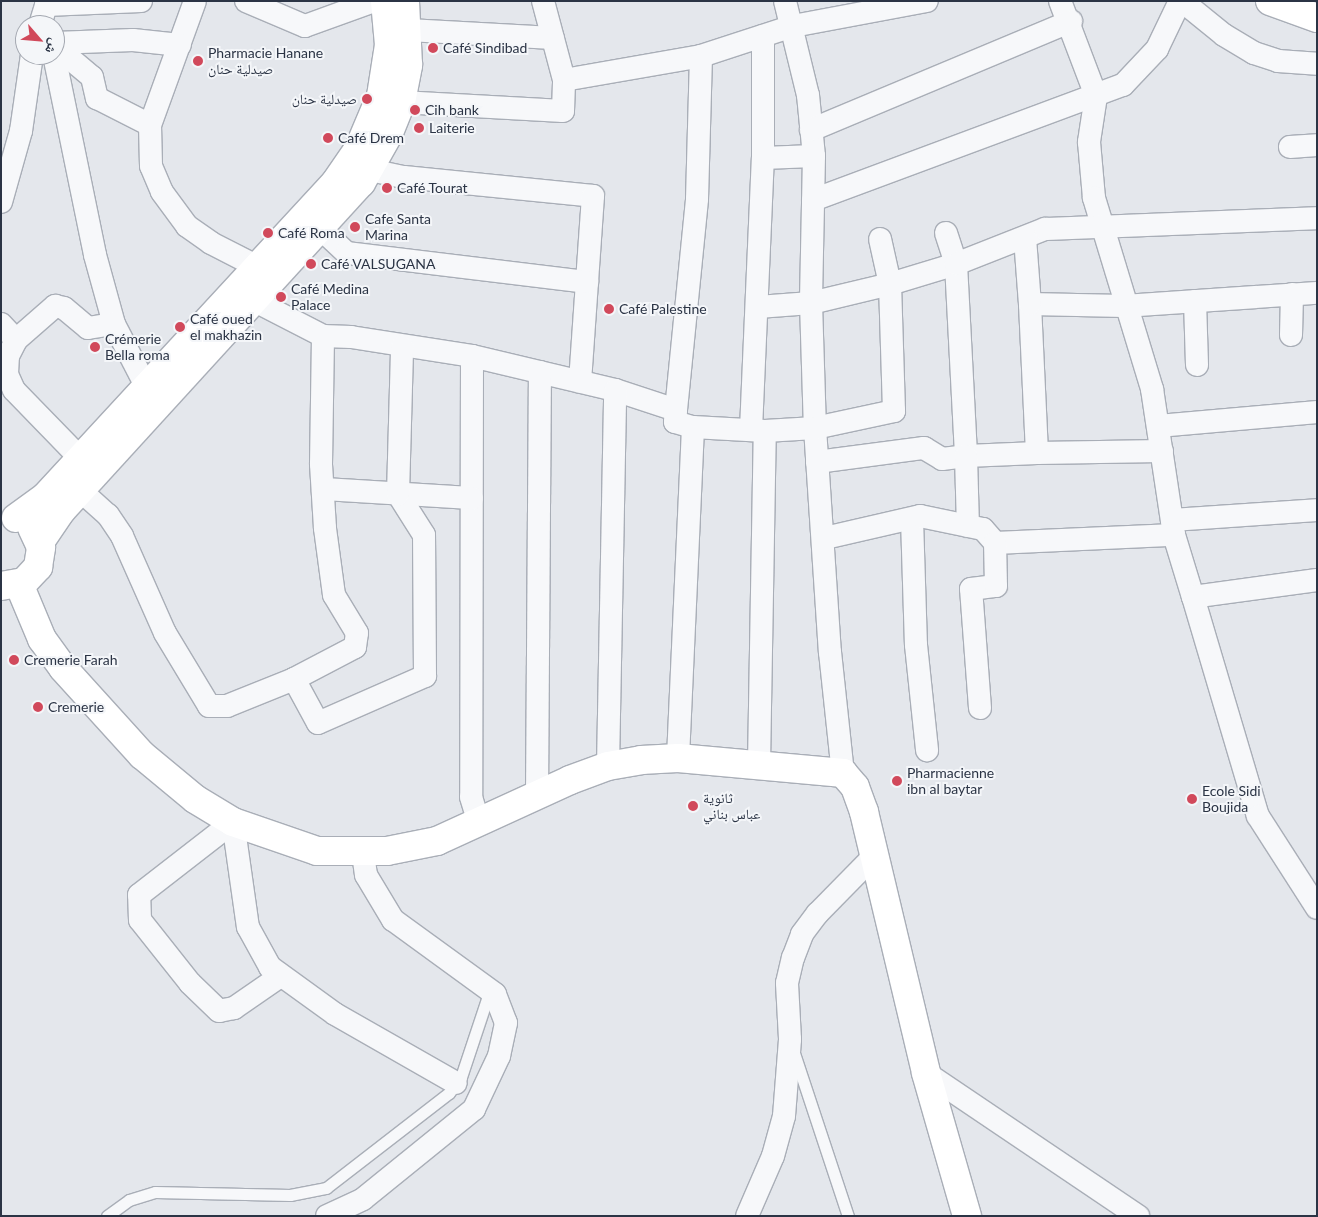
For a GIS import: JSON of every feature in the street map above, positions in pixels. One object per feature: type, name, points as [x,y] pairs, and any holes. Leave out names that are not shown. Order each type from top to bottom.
[{"type":"main road","points":[[9,518],[46,496],[335,184],[376,113],[388,64],[385,1]]},
{"type":"main road","points":[[40,542],[81,491],[322,230],[370,170],[400,102],[408,65],[408,30],[405,1]]},
{"type":"main road","points":[[1270,1],[1317,18]]},
{"type":"main road","points":[[9,518],[33,528],[40,542],[38,567],[10,585],[42,639],[85,694],[142,755],[195,799],[234,822],[317,851],[363,853],[437,841],[480,823],[537,795],[608,766],[678,758],[844,773],[855,787],[874,856],[926,1073],[967,1216]]},
{"type":"street","points":[[45,14],[141,1]]},
{"type":"street","points":[[195,1],[150,125],[151,166],[178,215],[204,240],[258,267]]},
{"type":"street","points":[[246,1],[305,26],[374,1]]},
{"type":"street","points":[[400,102],[562,111],[564,80],[543,1]]},
{"type":"street","points":[[785,1],[793,26],[814,156],[811,303],[815,428],[825,538],[830,652],[844,773]]},
{"type":"street","points":[[564,80],[700,56],[793,26],[927,1]]},
{"type":"street","points":[[1060,1],[1071,22],[1096,96],[1089,166],[1101,229],[1152,389],[1173,528],[1258,816],[1317,908]]},
{"type":"street","points":[[813,200],[1123,85],[1148,61],[1164,38],[1181,1],[1224,36],[1254,53],[1278,61],[1317,64]]},
{"type":"street","points":[[811,130],[1071,22]]},
{"type":"street","points":[[408,30],[553,38]]},
{"type":"street","points":[[759,764],[758,307],[763,158],[763,36]]},
{"type":"street","points":[[65,44],[133,40],[180,44]]},
{"type":"street","points":[[65,54],[92,77],[97,98],[150,125]]},
{"type":"street","points":[[700,56],[696,199],[675,422],[693,427],[758,431],[815,428],[894,411],[890,284],[880,239]]},
{"type":"street","points":[[1,202],[21,131],[31,65]]},
{"type":"street","points":[[56,65],[78,185],[114,324],[147,388]]},
{"type":"street","points":[[1290,147],[1317,145]]},
{"type":"street","points":[[763,158],[814,156]]},
{"type":"street","points":[[370,170],[404,177],[593,196],[580,382]]},
{"type":"street","points":[[758,307],[811,303],[890,284],[956,264],[1045,229],[1101,229],[1317,218]]},
{"type":"street","points":[[322,230],[347,253],[587,282]]},
{"type":"street","points":[[946,233],[956,264],[968,526]]},
{"type":"street","points":[[1025,238],[1037,452]]},
{"type":"street","points":[[1030,304],[1124,306],[1317,292]]},
{"type":"street","points":[[1291,335],[1292,294]]},
{"type":"street","points":[[255,301],[323,336],[351,337],[402,347],[472,356],[615,390],[676,410]]},
{"type":"street","points":[[1195,301],[1198,365]]},
{"type":"street","points":[[80,459],[9,383],[6,365],[9,332],[55,306],[64,308],[88,328],[114,324]]},
{"type":"street","points":[[81,491],[108,515],[122,536],[165,633],[209,706],[227,706],[294,679],[355,647],[357,633],[334,595],[323,489],[323,336]]},
{"type":"street","points":[[294,679],[318,723],[425,676],[424,535],[398,494],[402,347]]},
{"type":"street","points":[[472,356],[471,797],[480,823]]},
{"type":"street","points":[[537,795],[540,372]]},
{"type":"street","points":[[608,766],[615,390]]},
{"type":"street","points":[[1158,426],[1317,412]]},
{"type":"street","points":[[678,758],[693,427]]},
{"type":"street","points":[[817,462],[924,448],[942,459],[1037,452],[1162,451]]},
{"type":"street","points":[[323,489],[472,498]]},
{"type":"street","points":[[995,543],[1173,528],[1317,510]]},
{"type":"street","points":[[825,538],[920,516],[983,529],[995,543],[996,586],[971,589],[980,708]]},
{"type":"street","points":[[912,519],[916,644],[927,750]]},
{"type":"street","points":[[1193,597],[1317,580]]},
{"type":"street","points":[[280,977],[234,1008],[219,1011],[190,983],[137,910],[139,895],[147,885],[234,822],[248,927],[256,946],[280,977],[335,1014],[456,1083]]},
{"type":"street","points":[[327,1216],[363,1199],[474,1109],[499,1056],[506,1023],[503,1007],[490,990],[393,920],[366,875],[363,853]]},
{"type":"street","points":[[747,1216],[773,1156],[784,1116],[790,1039],[787,983],[802,934],[818,913],[874,856]]},
{"type":"street","points":[[926,1073],[1138,1216]]},
{"type":"lane","points":[[107,1216],[129,1200],[155,1192],[290,1195],[326,1188],[429,1109],[456,1083],[490,990]]},
{"type":"lane","points":[[790,1039],[848,1216]]},
{"type":"place","name":"Café Sindibad","points":[[433,48]]},
{"type":"place","name":"Pharmacie Hanane صيدلية حنان","points":[[198,61]]},
{"type":"place","name":"صيدلية حنان","points":[[367,99]]},
{"type":"place","name":"Cih bank","points":[[415,110]]},
{"type":"place","name":"Laiterie","points":[[419,128]]},
{"type":"place","name":"Café Drem","points":[[328,138]]},
{"type":"place","name":"Café Tourat","points":[[387,188]]},
{"type":"place","name":"Cafe Santa Marina","points":[[355,227]]},
{"type":"place","name":"Café Roma","points":[[268,233]]},
{"type":"place","name":"Café VALSUGANA","points":[[311,264]]},
{"type":"place","name":"Café Medina Palace","points":[[281,297]]},
{"type":"place","name":"Café Palestine","points":[[609,309]]},
{"type":"place","name":"Café oued el makhazin","points":[[180,327]]},
{"type":"place","name":"Crémerie Bella roma","points":[[95,347]]},
{"type":"place","name":"Cremerie Farah","points":[[14,660]]},
{"type":"place","name":"Cremerie","points":[[38,707]]},
{"type":"place","name":"Pharmacienne ibn al baytar","points":[[897,781]]},
{"type":"place","name":"Ecole Sidi Boujida","points":[[1192,799]]},
{"type":"place","name":"ثانوية عباس بناني","points":[[693,806]]}]
